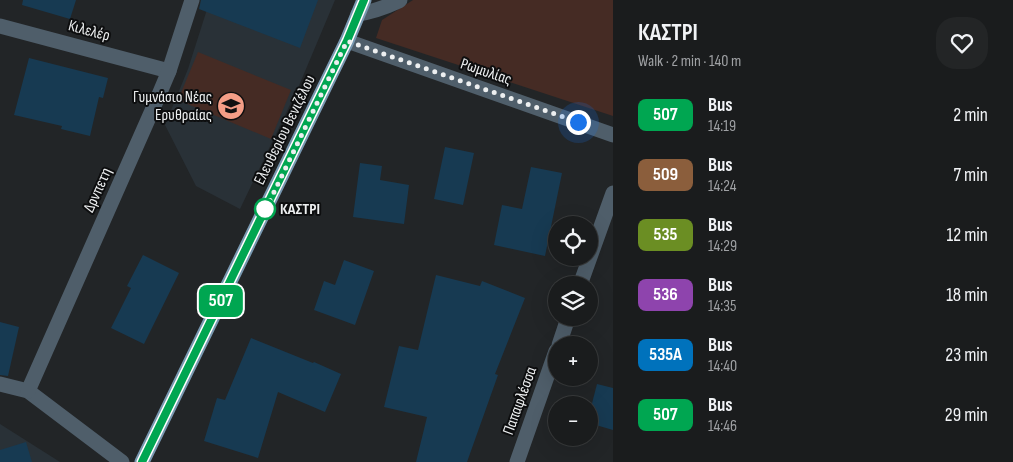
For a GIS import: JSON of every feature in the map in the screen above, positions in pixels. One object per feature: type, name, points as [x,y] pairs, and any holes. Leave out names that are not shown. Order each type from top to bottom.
[{"type":"main road","name":"Ελευθερίου Βενιζέλου","points":[[142,462],[347,41],[361,7]]},
{"type":"street","name":"Δρνπετη","points":[[28,391],[169,71],[192,0]]},
{"type":"street","points":[[361,7],[379,9],[400,0]]},
{"type":"street","name":"Κιλελέρ","points":[[0,26],[169,71]]},
{"type":"street","name":"Ρωμυλίας","points":[[347,41],[613,135]]},
{"type":"street","points":[[583,276],[613,192]]},
{"type":"street","name":"Παπαφλέσσα","points":[[517,462],[548,374]]},
{"type":"street","points":[[0,384],[28,391],[122,462]]},
{"type":"shaded area","name":"Γυμνάσιο Νέας Ερυθραίας","points":[[210,0],[335,0],[298,88],[240,209],[196,186],[165,125],[188,69]]},
{"type":"shaded area","points":[[413,0],[613,0],[613,116],[376,38],[382,20]]},
{"type":"shaded area","points":[[198,52],[291,90],[271,139],[178,100]]},
{"type":"shaded area","points":[[0,424],[60,462],[0,462]]},
{"type":"building","points":[[23,0],[76,0],[70,19],[22,5]]},
{"type":"building","points":[[201,0],[318,0],[300,48],[199,9]]},
{"type":"building","points":[[29,58],[108,78],[103,98],[99,97],[90,136],[61,129],[62,126],[14,115]]},
{"type":"building","points":[[445,147],[474,153],[463,205],[434,199]]},
{"type":"building","points":[[360,163],[382,166],[380,180],[409,185],[404,224],[353,217]]},
{"type":"building","points":[[531,167],[562,173],[553,216],[548,216],[548,241],[545,256],[494,245],[502,205],[522,209]]},
{"type":"building","points":[[143,255],[179,273],[144,344],[111,328],[131,288],[127,286]]},
{"type":"building","points":[[344,260],[374,271],[355,325],[314,310],[324,281],[335,285]]},
{"type":"building","points":[[436,275],[480,286],[482,281],[525,298],[495,374],[498,375],[467,462],[416,462],[427,417],[384,407],[399,346],[418,350]]},
{"type":"building","points":[[0,322],[19,327],[8,376],[0,375]]},
{"type":"building","points":[[251,338],[341,374],[325,412],[278,392],[258,458],[204,441],[217,398],[225,400]]},
{"type":"building","points":[[598,384],[613,388],[613,430],[598,426],[598,396],[594,396]]},
{"type":"building","points":[[26,442],[32,462],[0,462],[0,450]]},
{"type":"bus line","name":"507","points":[[142,462],[347,41],[364,0]]},
{"type":"place","name":"Γυμνάσιο Νέας Ερυθραίας","points":[[231,106]]},
{"type":"place","name":"ΚΑΣΤΡΙ","points":[[265,209]]},
{"type":"route","points":[[265,209],[262,217],[347,41],[578,122]]}]
